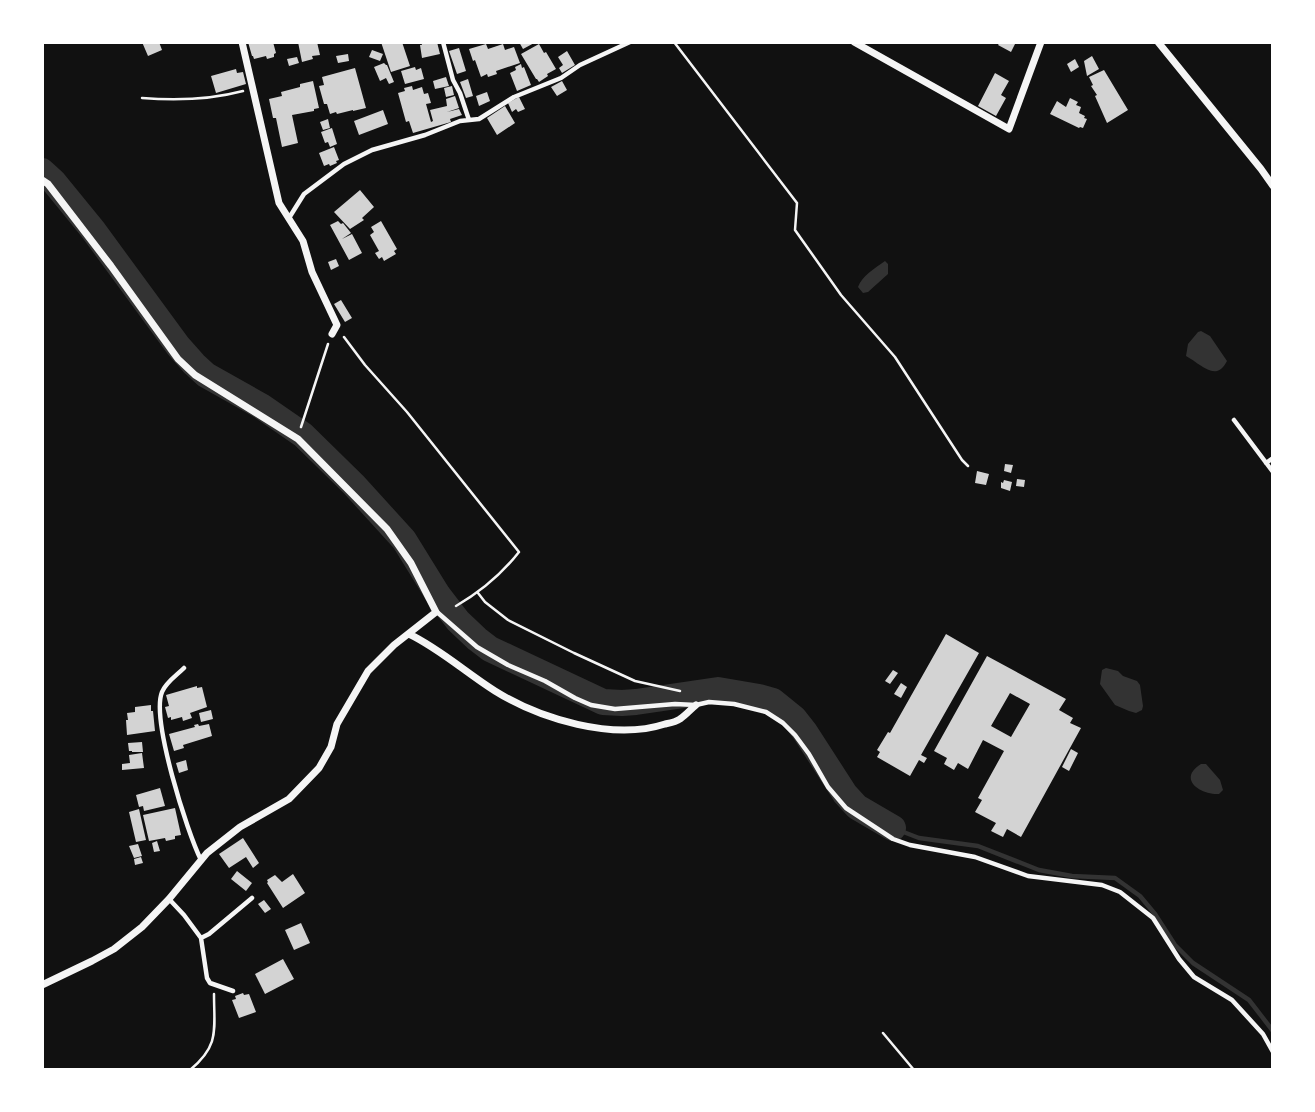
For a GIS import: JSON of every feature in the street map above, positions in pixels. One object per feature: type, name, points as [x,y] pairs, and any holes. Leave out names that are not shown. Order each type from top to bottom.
[{"type":"street","points":[[242,42],[279,203],[303,241],[313,272],[337,324],[332,334]]},
{"type":"street","points":[[854,42],[1009,129],[1041,42]]},
{"type":"street","points":[[1158,42],[1273,186]]},
{"type":"street","points":[[42,180],[48,184],[111,266],[178,359],[204,381],[296,437],[387,529],[411,563],[436,612],[394,645],[368,671],[337,724],[331,747],[319,768],[289,799],[240,827],[207,853],[142,927],[114,949],[42,985]]},
{"type":"street","points":[[409,634],[445,654],[497,692],[534,710],[576,725],[619,731],[650,729],[679,720],[696,705]]},
{"type":"lane","points":[[443,42],[453,80],[469,120]]},
{"type":"lane","points":[[289,218],[304,194],[344,164],[372,150],[425,135],[460,121],[479,119],[514,97],[561,78],[580,65],[630,42]]},
{"type":"lane","points":[[1234,419],[1273,472]]},
{"type":"lane","points":[[1266,463],[1273,458]]},
{"type":"lane","points":[[436,612],[477,647],[591,705],[615,709],[709,702],[734,704],[766,712],[783,723],[802,745],[828,787],[846,808],[893,839],[910,845],[975,857],[1028,876],[1102,886],[1120,892],[1153,918],[1194,977],[1232,1000],[1263,1034],[1273,1052]]},
{"type":"lane","points":[[184,668],[164,688],[160,711],[166,752],[184,816],[201,861]]},
{"type":"lane","points":[[201,938],[252,898]]},
{"type":"lane","points":[[169,899],[201,938],[210,983],[233,991]]},
{"type":"path","points":[[674,42],[797,203],[795,230],[841,295],[895,356],[968,466]]},
{"type":"path","points":[[142,98],[217,98],[252,87]]},
{"type":"path","points":[[337,324],[352,349],[407,412],[519,552],[508,566],[478,593],[456,606]]},
{"type":"path","points":[[296,437],[332,334]]},
{"type":"path","points":[[478,593],[508,620],[574,653],[635,681],[680,691]]},
{"type":"path","points":[[190,1070],[213,1043],[215,984]]},
{"type":"path","points":[[883,1033],[914,1070]]},
{"type":"shaded area","points":[[885,261],[888,264],[888,274],[868,292],[863,293],[858,287],[862,279]]},
{"type":"shaded area","points":[[1201,331],[1210,336],[1227,361],[1218,371],[1208,370],[1186,356],[1188,344]]},
{"type":"shaded area","points":[[1106,668],[1137,681],[1140,685],[1142,710],[1136,713],[1115,705],[1100,684],[1102,670]]},
{"type":"shaded area","points":[[1201,764],[1206,764],[1220,780],[1223,790],[1219,794],[1199,789],[1191,780],[1194,770]]},
{"type":"building","points":[[142,42],[159,42],[162,50],[148,56]]},
{"type":"building","points":[[248,42],[273,42],[276,53],[274,57],[267,59],[266,56],[254,59]]},
{"type":"building","points":[[298,42],[317,42],[320,55],[302,62]]},
{"type":"building","points":[[381,42],[402,42],[410,66],[391,72]]},
{"type":"building","points":[[421,42],[437,42],[440,54],[422,58]]},
{"type":"building","points":[[519,42],[536,42],[523,49]]},
{"type":"building","points":[[1000,42],[1015,44],[1011,52],[998,45]]},
{"type":"building","points":[[486,44],[488,49],[503,44],[505,50],[514,47],[520,63],[496,71],[497,74],[481,77],[469,49]]},
{"type":"building","points":[[539,44],[556,69],[539,82],[521,54]]},
{"type":"building","points":[[459,48],[466,71],[457,74],[449,51]]},
{"type":"building","points":[[372,50],[383,54],[380,61],[369,57]]},
{"type":"building","points":[[567,51],[575,65],[562,73],[559,68],[563,65],[558,57]]},
{"type":"building","points":[[348,54],[349,61],[338,63],[336,56]]},
{"type":"building","points":[[1092,56],[1099,69],[1087,76],[1084,61]]},
{"type":"building","points":[[297,57],[299,63],[289,66],[287,59]]},
{"type":"building","points":[[1075,59],[1079,67],[1071,72],[1067,64]]},
{"type":"building","points":[[384,63],[394,82],[389,84],[386,78],[380,81],[374,67]]},
{"type":"building","points":[[521,64],[531,85],[517,91],[510,73]]},
{"type":"building","points":[[415,67],[416,70],[421,68],[424,79],[405,84],[401,71]]},
{"type":"building","points":[[355,68],[366,108],[330,114],[319,86],[324,85],[322,77]]},
{"type":"building","points":[[236,69],[237,73],[243,72],[246,84],[216,93],[211,76]]},
{"type":"building","points":[[1104,70],[1128,110],[1107,123],[1089,77]]},
{"type":"building","points":[[995,73],[1009,81],[1001,95],[1006,98],[996,116],[978,106]]},
{"type":"building","points":[[446,77],[449,86],[435,89],[433,81]]},
{"type":"building","points":[[468,79],[473,96],[466,98],[460,82]]},
{"type":"building","points":[[313,81],[319,108],[292,115],[298,143],[282,147],[269,99],[282,96],[281,92],[300,87],[300,84]]},
{"type":"building","points":[[562,81],[567,90],[557,96],[551,87]]},
{"type":"building","points":[[412,86],[413,90],[422,87],[424,94],[428,93],[431,103],[426,104],[431,122],[430,110],[447,106],[446,99],[455,96],[459,108],[447,112],[459,109],[462,115],[450,119],[451,122],[413,133],[409,121],[406,122],[398,93]]},
{"type":"building","points":[[452,86],[454,95],[446,97],[444,88]]},
{"type":"building","points":[[487,92],[490,101],[479,106],[476,96]]},
{"type":"building","points":[[519,97],[525,109],[512,112],[508,103]]},
{"type":"building","points":[[1070,98],[1078,102],[1076,105],[1081,107],[1079,113],[1087,119],[1083,128],[1050,114],[1057,101],[1066,107]]},
{"type":"building","points":[[505,106],[515,123],[497,135],[487,118]]},
{"type":"building","points":[[383,110],[388,124],[359,135],[354,121]]},
{"type":"building","points":[[328,119],[330,128],[323,130],[320,122]]},
{"type":"building","points":[[332,128],[337,144],[330,147],[328,142],[325,143],[321,132]]},
{"type":"building","points":[[334,147],[339,160],[330,166],[324,166],[319,153]]},
{"type":"building","points":[[360,190],[374,207],[362,218],[364,220],[350,229],[334,212]]},
{"type":"building","points":[[338,221],[351,233],[342,239],[352,234],[362,253],[349,260],[330,225]]},
{"type":"building","points":[[381,221],[397,249],[394,251],[396,254],[384,261],[375,253],[379,251],[370,235],[374,232],[371,227]]},
{"type":"building","points":[[336,259],[339,266],[331,270],[328,262]]},
{"type":"building","points":[[341,300],[352,318],[345,322],[334,304]]},
{"type":"building","points":[[1005,464],[1013,465],[1011,473],[1004,471]]},
{"type":"building","points":[[977,471],[989,474],[986,485],[975,483]]},
{"type":"building","points":[[1017,479],[1025,480],[1024,487],[1016,486]]},
{"type":"building","points":[[1001,482],[1012,482],[1010,491],[1001,488]]},
{"type":"building","points":[[946,634],[979,653],[921,755],[927,758],[924,763],[919,760],[910,776],[877,757],[880,752],[877,750],[888,732],[890,733]]},
{"type":"building","points":[[987,656],[1066,699],[1059,710],[1073,718],[1070,723],[1081,728],[1021,837],[1007,829],[1003,837],[991,831],[996,823],[975,812],[982,800],[978,798],[1004,751],[983,740],[968,769],[958,763],[954,770],[944,764],[947,758],[934,751]],"holes":[[[1010,693],[1030,704],[1011,737],[991,726]]]},
{"type":"building","points":[[893,670],[898,673],[890,684],[885,681]]},
{"type":"building","points":[[901,683],[907,687],[901,698],[894,694]]},
{"type":"building","points":[[202,687],[207,707],[190,713],[192,718],[183,721],[182,717],[171,720],[171,717],[168,718],[166,695]]},
{"type":"building","points":[[151,705],[155,731],[127,735],[127,713],[135,712],[135,707]]},
{"type":"building","points":[[211,710],[213,719],[201,722],[199,713]]},
{"type":"building","points":[[198,724],[209,724],[212,736],[183,745],[184,748],[174,751],[169,734]]},
{"type":"building","points":[[142,742],[143,752],[129,751],[128,743]]},
{"type":"building","points":[[1071,749],[1078,753],[1069,771],[1062,767]]},
{"type":"building","points":[[142,753],[144,768],[122,770],[122,764],[130,763],[129,755]]},
{"type":"building","points":[[186,760],[188,770],[179,773],[176,763]]},
{"type":"building","points":[[160,788],[165,806],[144,811],[143,806],[139,807],[136,795]]},
{"type":"building","points":[[175,808],[181,835],[166,841],[165,838],[149,841],[143,815]]},
{"type":"building","points":[[139,809],[146,840],[136,842],[129,812]]},
{"type":"building","points":[[243,838],[259,863],[253,868],[246,857],[229,868],[219,854]]},
{"type":"building","points":[[157,841],[160,851],[154,852],[152,843]]},
{"type":"building","points":[[138,844],[142,856],[134,858],[129,846]]},
{"type":"building","points":[[141,857],[143,863],[135,865],[134,859]]},
{"type":"building","points":[[237,871],[252,883],[246,891],[231,879]]},
{"type":"building","points":[[293,874],[305,893],[283,908],[267,880],[275,875],[282,882]]},
{"type":"building","points":[[264,900],[271,909],[265,913],[258,904]]},
{"type":"building","points":[[301,923],[310,943],[294,950],[285,930]]},
{"type":"building","points":[[283,959],[294,979],[265,994],[255,974]]},
{"type":"building","points":[[243,993],[249,994],[256,1012],[239,1018],[232,1000]]},
{"type":"waterway","points":[[42,171],[93,230],[194,364],[206,375],[261,406],[303,435],[404,540],[438,595],[458,621],[477,639],[490,649],[603,702],[636,702],[718,690],[773,701],[794,718],[845,794],[857,807],[893,828]]},
{"type":"waterway","points":[[893,828],[919,838],[978,846],[1039,870],[1072,876],[1115,878],[1140,896],[1175,945],[1193,963],[1249,1000],[1273,1031]]}]
